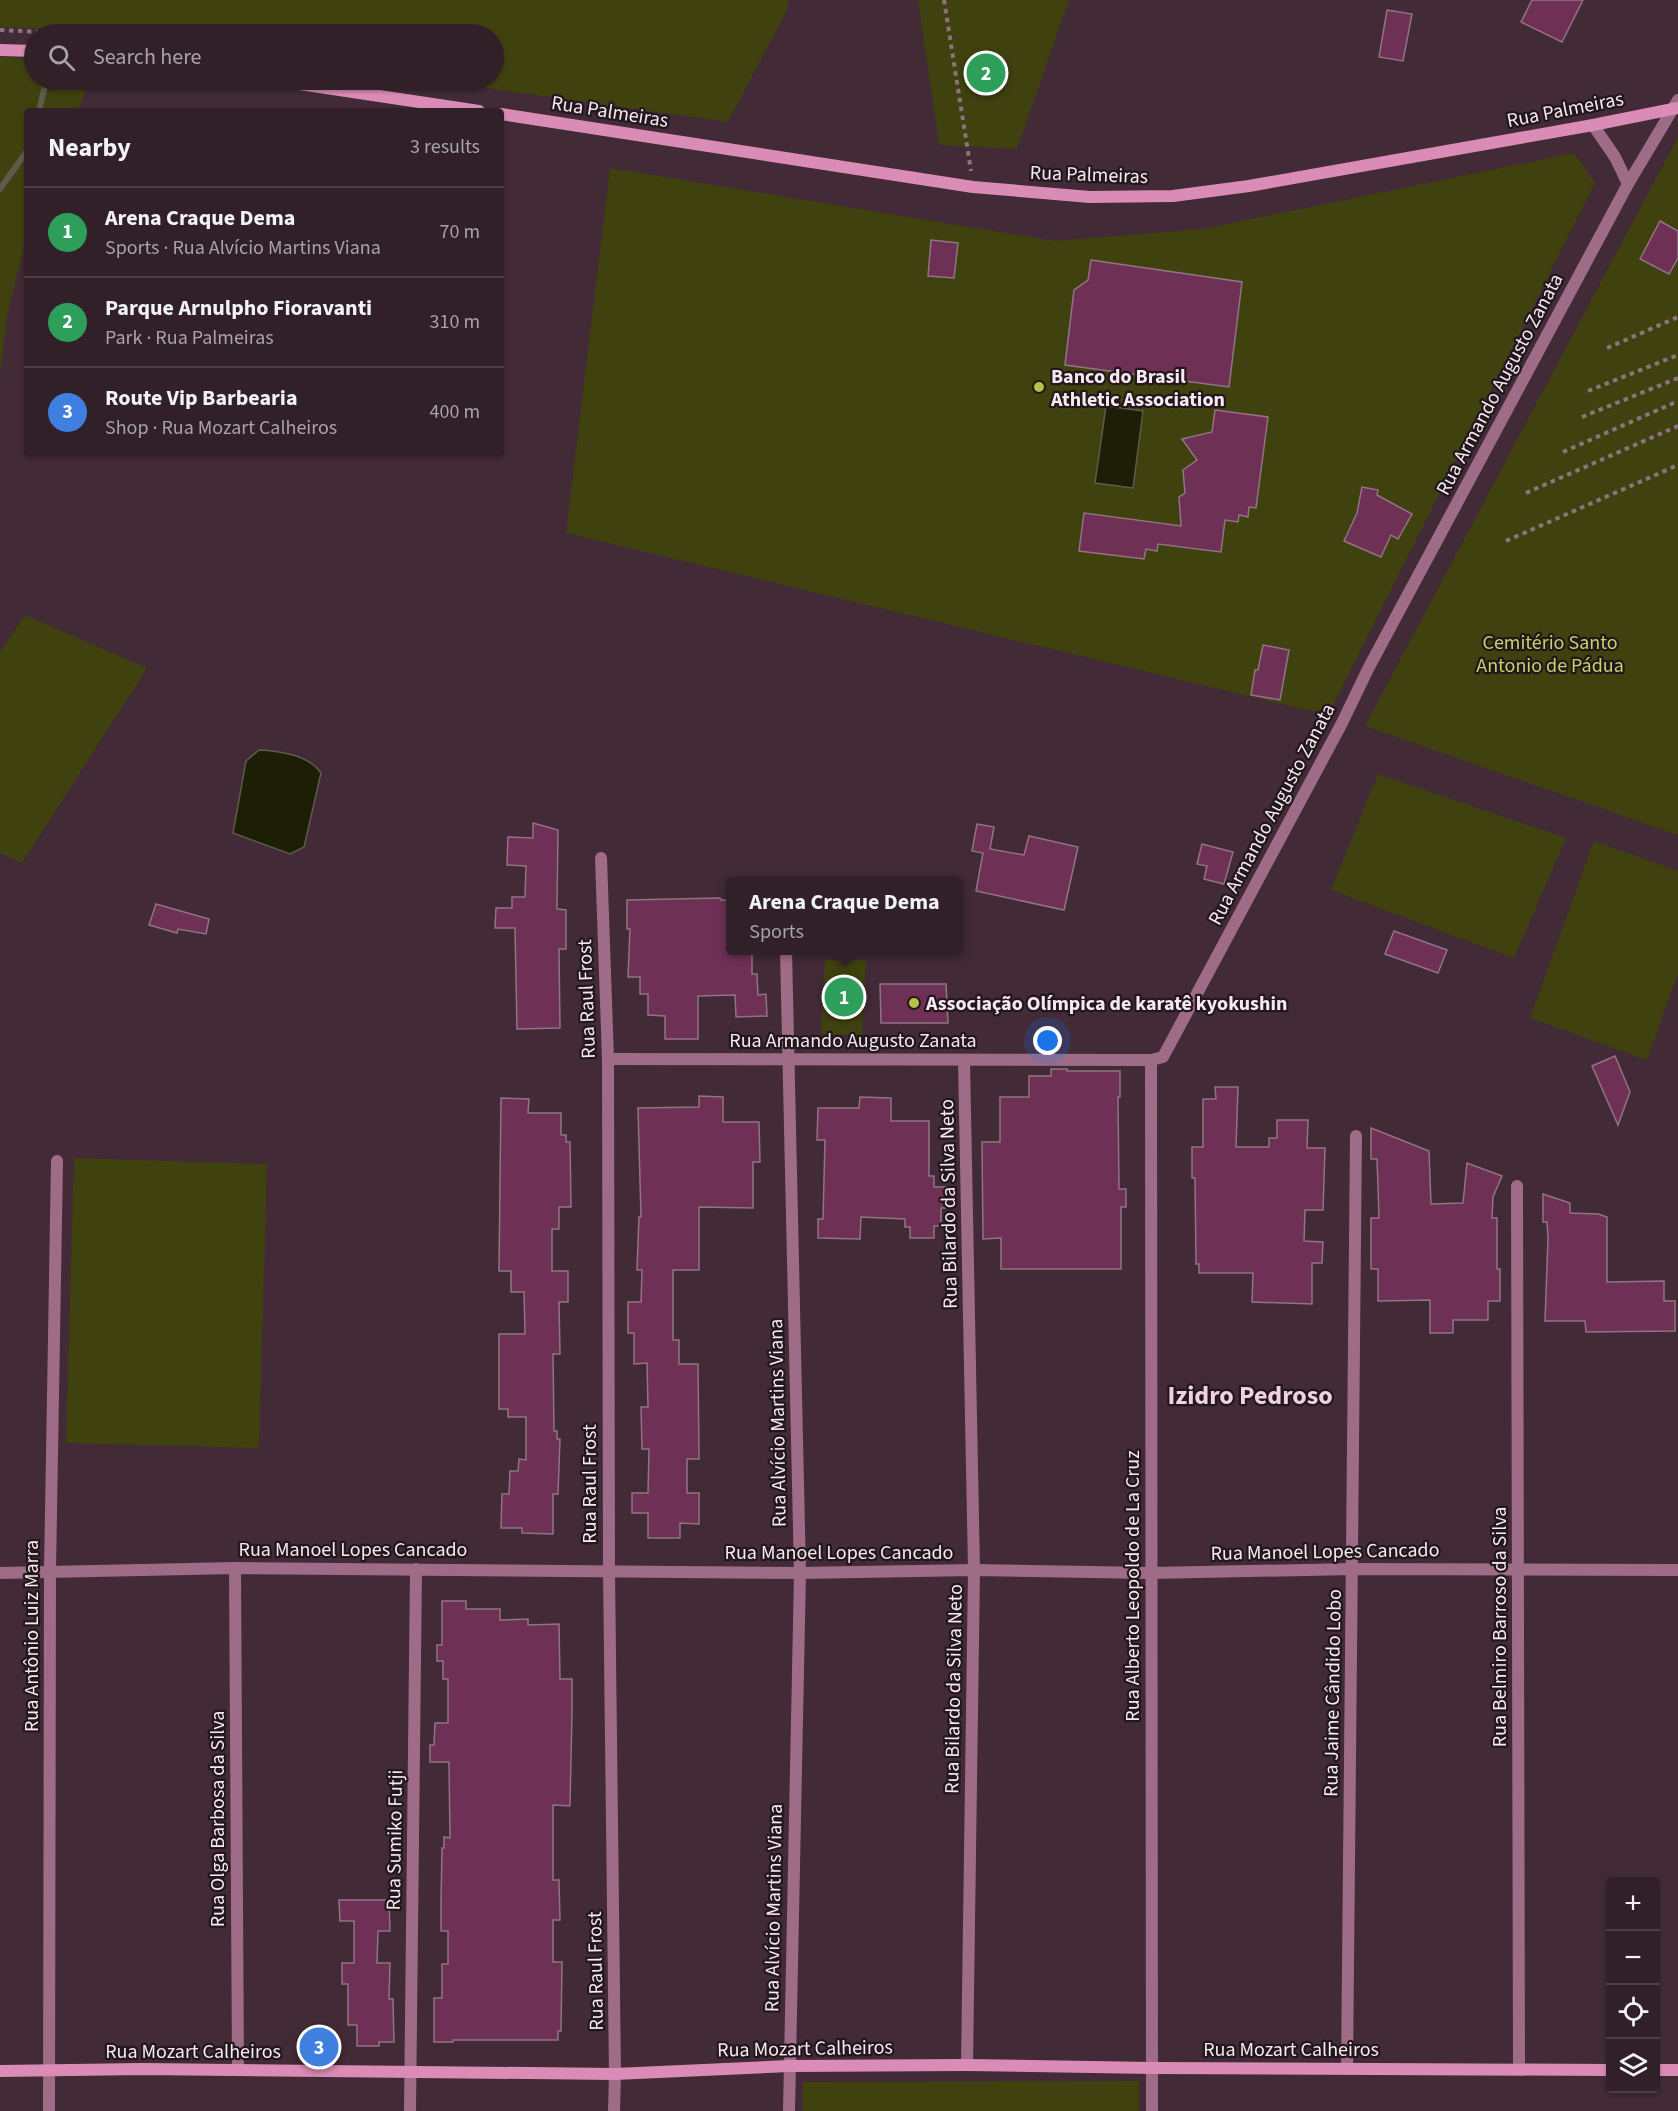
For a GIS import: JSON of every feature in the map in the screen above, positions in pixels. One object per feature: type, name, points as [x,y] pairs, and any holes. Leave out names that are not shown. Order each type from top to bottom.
[{"type":"street","points":[[0,50],[24,51]]},
{"type":"street","points":[[339,90],[459,108]]},
{"type":"street","name":"Rua Palmeiras","points":[[504,114],[973,186],[1089,197],[1173,196],[1249,186],[1593,125],[1676,105]]},
{"type":"street","name":"Rua Armando Augusto Zanata","points":[[608,1059],[964,1061],[1151,1060],[1163,1058],[1628,184],[1676,105]]},
{"type":"street","points":[[1593,125],[1615,157],[1628,184]]},
{"type":"street","name":"Rua Raul Frost","points":[[601,858],[608,1059],[609,1572],[614,2111]]},
{"type":"street","name":"Rua Alvício Martins Viana","points":[[786,955],[800,1573],[789,2111]]},
{"type":"street","name":"Rua Alberto Leopoldo de La Cruz","points":[[1151,1060],[1152,2111]]},
{"type":"street","name":"Rua Bilardo da Silva Neto","points":[[964,1061],[974,1570],[967,2065]]},
{"type":"street","name":"Rua Jaime Cândido Lobo","points":[[1347,2069],[1356,1137]]},
{"type":"street","name":"Rua Antônio Luiz Marra","points":[[49,2111],[50,1571],[57,1161]]},
{"type":"street","name":"Rua Belmiro Barroso da Silva","points":[[1517,1186],[1519,2069]]},
{"type":"street","name":"Rua Manoel Lopes Cancado","points":[[0,1572],[236,1568],[800,1573],[974,1570],[1151,1573],[1353,1569],[1678,1570]]},
{"type":"street","name":"Rua Olga Barbosa da Silva","points":[[236,1568],[238,2070]]},
{"type":"street","name":"Rua Sumiko Futji","points":[[410,2111],[416,1569]]},
{"type":"street","name":"Rua Mozart Calheiros","points":[[0,2071],[238,2070],[615,2074],[789,2066],[967,2065],[1606,2070]]},
{"type":"street","points":[[1660,2070],[1678,2070]]},
{"type":"path","points":[[944,0],[973,186]]},
{"type":"path","points":[[0,30],[24,31]]},
{"type":"path","points":[[962,167],[982,169]]},
{"type":"path","points":[[1607,348],[1678,317]]},
{"type":"path","points":[[1588,391],[1678,355]]},
{"type":"path","points":[[1582,417],[1678,378]]},
{"type":"path","points":[[1563,452],[1678,401]]},
{"type":"path","points":[[1526,493],[1678,426]]},
{"type":"path","points":[[1506,541],[1678,465]]},
{"type":"green space","points":[[0,0],[788,0],[787,10],[728,122],[501,90],[504,90],[504,24],[24,24],[24,28],[0,27]]},
{"type":"green space","points":[[918,0],[1069,0],[1017,149],[939,145]]},
{"type":"green space","points":[[0,57],[24,58],[24,90],[86,90],[78,108],[24,108],[24,248],[8,311],[0,376]]},
{"type":"green space","name":"Cemitério Santo Antonio de Pádua","points":[[1678,137],[1678,835],[1365,726]]},
{"type":"green space","name":"Banco do Brasil Athletic Association","points":[[1574,153],[1595,183],[1328,715],[566,533],[610,168],[1055,241],[1203,229]]},
{"type":"green space","points":[[25,615],[147,668],[22,863],[0,853],[0,652]]},
{"type":"green space","points":[[1378,774],[1566,838],[1514,958],[1331,890]]},
{"type":"green space","points":[[1594,841],[1678,871],[1678,973],[1647,1060],[1530,1018]]},
{"type":"green space","points":[[825,960],[866,960],[862,1035],[821,1034]]},
{"type":"green space","points":[[74,1158],[267,1164],[259,1448],[66,1443]]},
{"type":"green space","points":[[1139,2081],[1139,2111],[803,2111],[803,2082]]},
{"type":"shaded area","points":[[1106,406],[1143,411],[1133,488],[1095,483]]},
{"type":"shaded area","points":[[259,750],[276,751],[302,758],[321,773],[304,847],[290,854],[233,833],[246,761]]},
{"type":"building","points":[[1532,0],[1583,0],[1562,42],[1521,22]]},
{"type":"building","points":[[1387,10],[1412,14],[1403,61],[1379,57]]},
{"type":"building","points":[[1660,221],[1678,231],[1678,258],[1669,274],[1640,259]]},
{"type":"building","points":[[931,240],[958,243],[954,278],[928,276]]},
{"type":"building","points":[[1091,260],[1242,282],[1229,387],[1065,365],[1074,290],[1088,280]]},
{"type":"building","points":[[1215,410],[1268,417],[1256,508],[1249,507],[1248,517],[1239,515],[1238,522],[1225,520],[1221,552],[1158,544],[1157,551],[1146,549],[1144,559],[1079,551],[1084,513],[1181,526],[1179,497],[1185,493],[1183,470],[1197,460],[1182,439],[1212,432]]},
{"type":"building","points":[[1362,487],[1378,490],[1377,495],[1412,514],[1398,539],[1391,535],[1381,557],[1344,541],[1357,513]]},
{"type":"building","points":[[1263,645],[1289,650],[1280,700],[1251,695],[1255,670],[1258,670]]},
{"type":"building","points":[[533,823],[558,830],[557,909],[566,910],[566,949],[559,949],[560,1028],[517,1029],[515,928],[495,928],[496,908],[512,908],[512,897],[525,897],[526,866],[507,865],[508,837],[533,838]]},
{"type":"building","points":[[977,824],[994,827],[990,849],[1024,855],[1029,836],[1078,847],[1064,910],[976,891],[983,853],[972,851]]},
{"type":"building","points":[[1202,844],[1233,852],[1224,884],[1204,879],[1207,866],[1197,864]]},
{"type":"building","points":[[720,898],[726,900],[726,955],[752,955],[752,974],[757,974],[758,995],[766,994],[767,1016],[736,1017],[735,995],[698,996],[698,1039],[665,1039],[665,1016],[648,1015],[648,994],[640,994],[640,977],[628,977],[630,929],[627,929],[627,900]]},
{"type":"building","points":[[156,904],[209,919],[206,934],[178,929],[177,933],[149,925]]},
{"type":"building","points":[[1394,931],[1447,950],[1438,973],[1385,954]]},
{"type":"building","name":"Associação Olímpica de karatê kyokushin","points":[[880,984],[946,984],[948,1023],[881,1023]]},
{"type":"building","points":[[1615,1056],[1630,1092],[1618,1125],[1592,1066]]},
{"type":"building","points":[[1051,1069],[1120,1071],[1119,1189],[1126,1189],[1126,1207],[1121,1207],[1121,1269],[1001,1269],[1001,1238],[983,1239],[982,1142],[1000,1142],[1000,1097],[1029,1097],[1029,1076],[1051,1076]]},
{"type":"building","points":[[1215,1087],[1238,1087],[1236,1147],[1269,1147],[1269,1138],[1277,1138],[1277,1120],[1308,1120],[1307,1148],[1325,1148],[1323,1210],[1305,1210],[1304,1241],[1323,1242],[1322,1263],[1312,1263],[1312,1304],[1252,1302],[1253,1273],[1199,1273],[1199,1264],[1196,1264],[1195,1178],[1192,1178],[1192,1147],[1203,1147],[1203,1099],[1216,1099]]},
{"type":"building","points":[[699,1096],[723,1097],[723,1122],[759,1122],[760,1162],[753,1162],[753,1208],[699,1207],[699,1270],[673,1270],[673,1340],[679,1340],[679,1364],[698,1364],[699,1459],[687,1459],[687,1493],[699,1493],[699,1524],[680,1523],[680,1538],[648,1538],[648,1513],[632,1513],[632,1493],[648,1493],[649,1449],[642,1449],[641,1407],[648,1407],[647,1363],[634,1364],[634,1333],[628,1333],[628,1302],[641,1302],[642,1270],[637,1270],[639,1217],[641,1217],[638,1108],[699,1107]]},
{"type":"building","points":[[860,1097],[891,1098],[891,1121],[929,1121],[929,1176],[934,1176],[934,1187],[946,1187],[946,1208],[941,1208],[941,1226],[934,1226],[934,1238],[910,1238],[910,1227],[905,1227],[905,1219],[861,1217],[860,1239],[818,1238],[818,1219],[823,1219],[825,1140],[817,1140],[818,1108],[859,1108]]},
{"type":"building","points":[[501,1098],[529,1099],[528,1113],[561,1113],[561,1135],[566,1135],[566,1142],[570,1142],[571,1207],[559,1207],[559,1229],[552,1229],[552,1271],[568,1271],[568,1302],[559,1302],[560,1354],[553,1354],[554,1431],[557,1431],[557,1439],[560,1439],[558,1494],[553,1494],[553,1534],[522,1533],[522,1528],[501,1528],[502,1494],[509,1494],[510,1471],[518,1471],[519,1459],[526,1460],[526,1417],[508,1417],[508,1409],[499,1409],[499,1334],[525,1334],[524,1292],[511,1292],[511,1271],[499,1271]]},
{"type":"building","points":[[1371,1128],[1429,1151],[1431,1204],[1463,1203],[1467,1163],[1502,1176],[1493,1197],[1492,1218],[1497,1218],[1497,1269],[1500,1269],[1500,1301],[1488,1301],[1488,1320],[1453,1320],[1453,1333],[1430,1333],[1430,1300],[1378,1301],[1378,1269],[1371,1269],[1371,1218],[1379,1218],[1377,1159],[1371,1159]]},
{"type":"building","points":[[1543,1194],[1570,1203],[1570,1213],[1598,1214],[1607,1217],[1607,1282],[1664,1281],[1664,1301],[1675,1301],[1675,1331],[1586,1332],[1585,1321],[1545,1321],[1548,1238],[1547,1222],[1543,1222]]},
{"type":"building","points":[[442,1601],[466,1601],[466,1609],[500,1609],[500,1620],[528,1619],[528,1625],[559,1624],[560,1679],[572,1679],[572,1711],[570,1806],[553,1805],[553,1880],[559,1880],[560,1920],[553,1920],[553,1962],[562,1962],[561,2031],[558,2031],[558,2040],[434,2042],[434,1998],[442,1998],[442,1964],[448,1964],[448,1931],[441,1931],[441,1900],[442,1848],[444,1848],[444,1837],[450,1838],[449,1762],[430,1762],[430,1745],[434,1745],[435,1723],[448,1723],[448,1679],[443,1679],[443,1661],[437,1661],[437,1645],[442,1645]]},
{"type":"building","points":[[339,1900],[389,1900],[390,1931],[378,1931],[377,1963],[390,1963],[389,1999],[393,1999],[394,2042],[379,2042],[379,2046],[357,2046],[357,2025],[348,2025],[348,1984],[342,1984],[342,1963],[354,1963],[354,1921],[340,1921]]},
{"type":"waterway","points":[[40,108],[44,90]]},
{"type":"waterway","points":[[0,189],[24,155]]},
{"type":"place","name":"Parque Arnulpho Fioravanti","points":[[986,73]]},
{"type":"place","name":"Banco do Brasil Athletic Association","points":[[1039,387]]},
{"type":"place","name":"Arena Craque Dema","points":[[844,997]]},
{"type":"place","name":"Associação Olímpica de karatê kyokushin","points":[[914,1003]]},
{"type":"place","name":"Route Vip Barbearia","points":[[319,2047]]},
{"type":"district","name":"Izidro Pedroso","points":[[1250,1395]]}]
